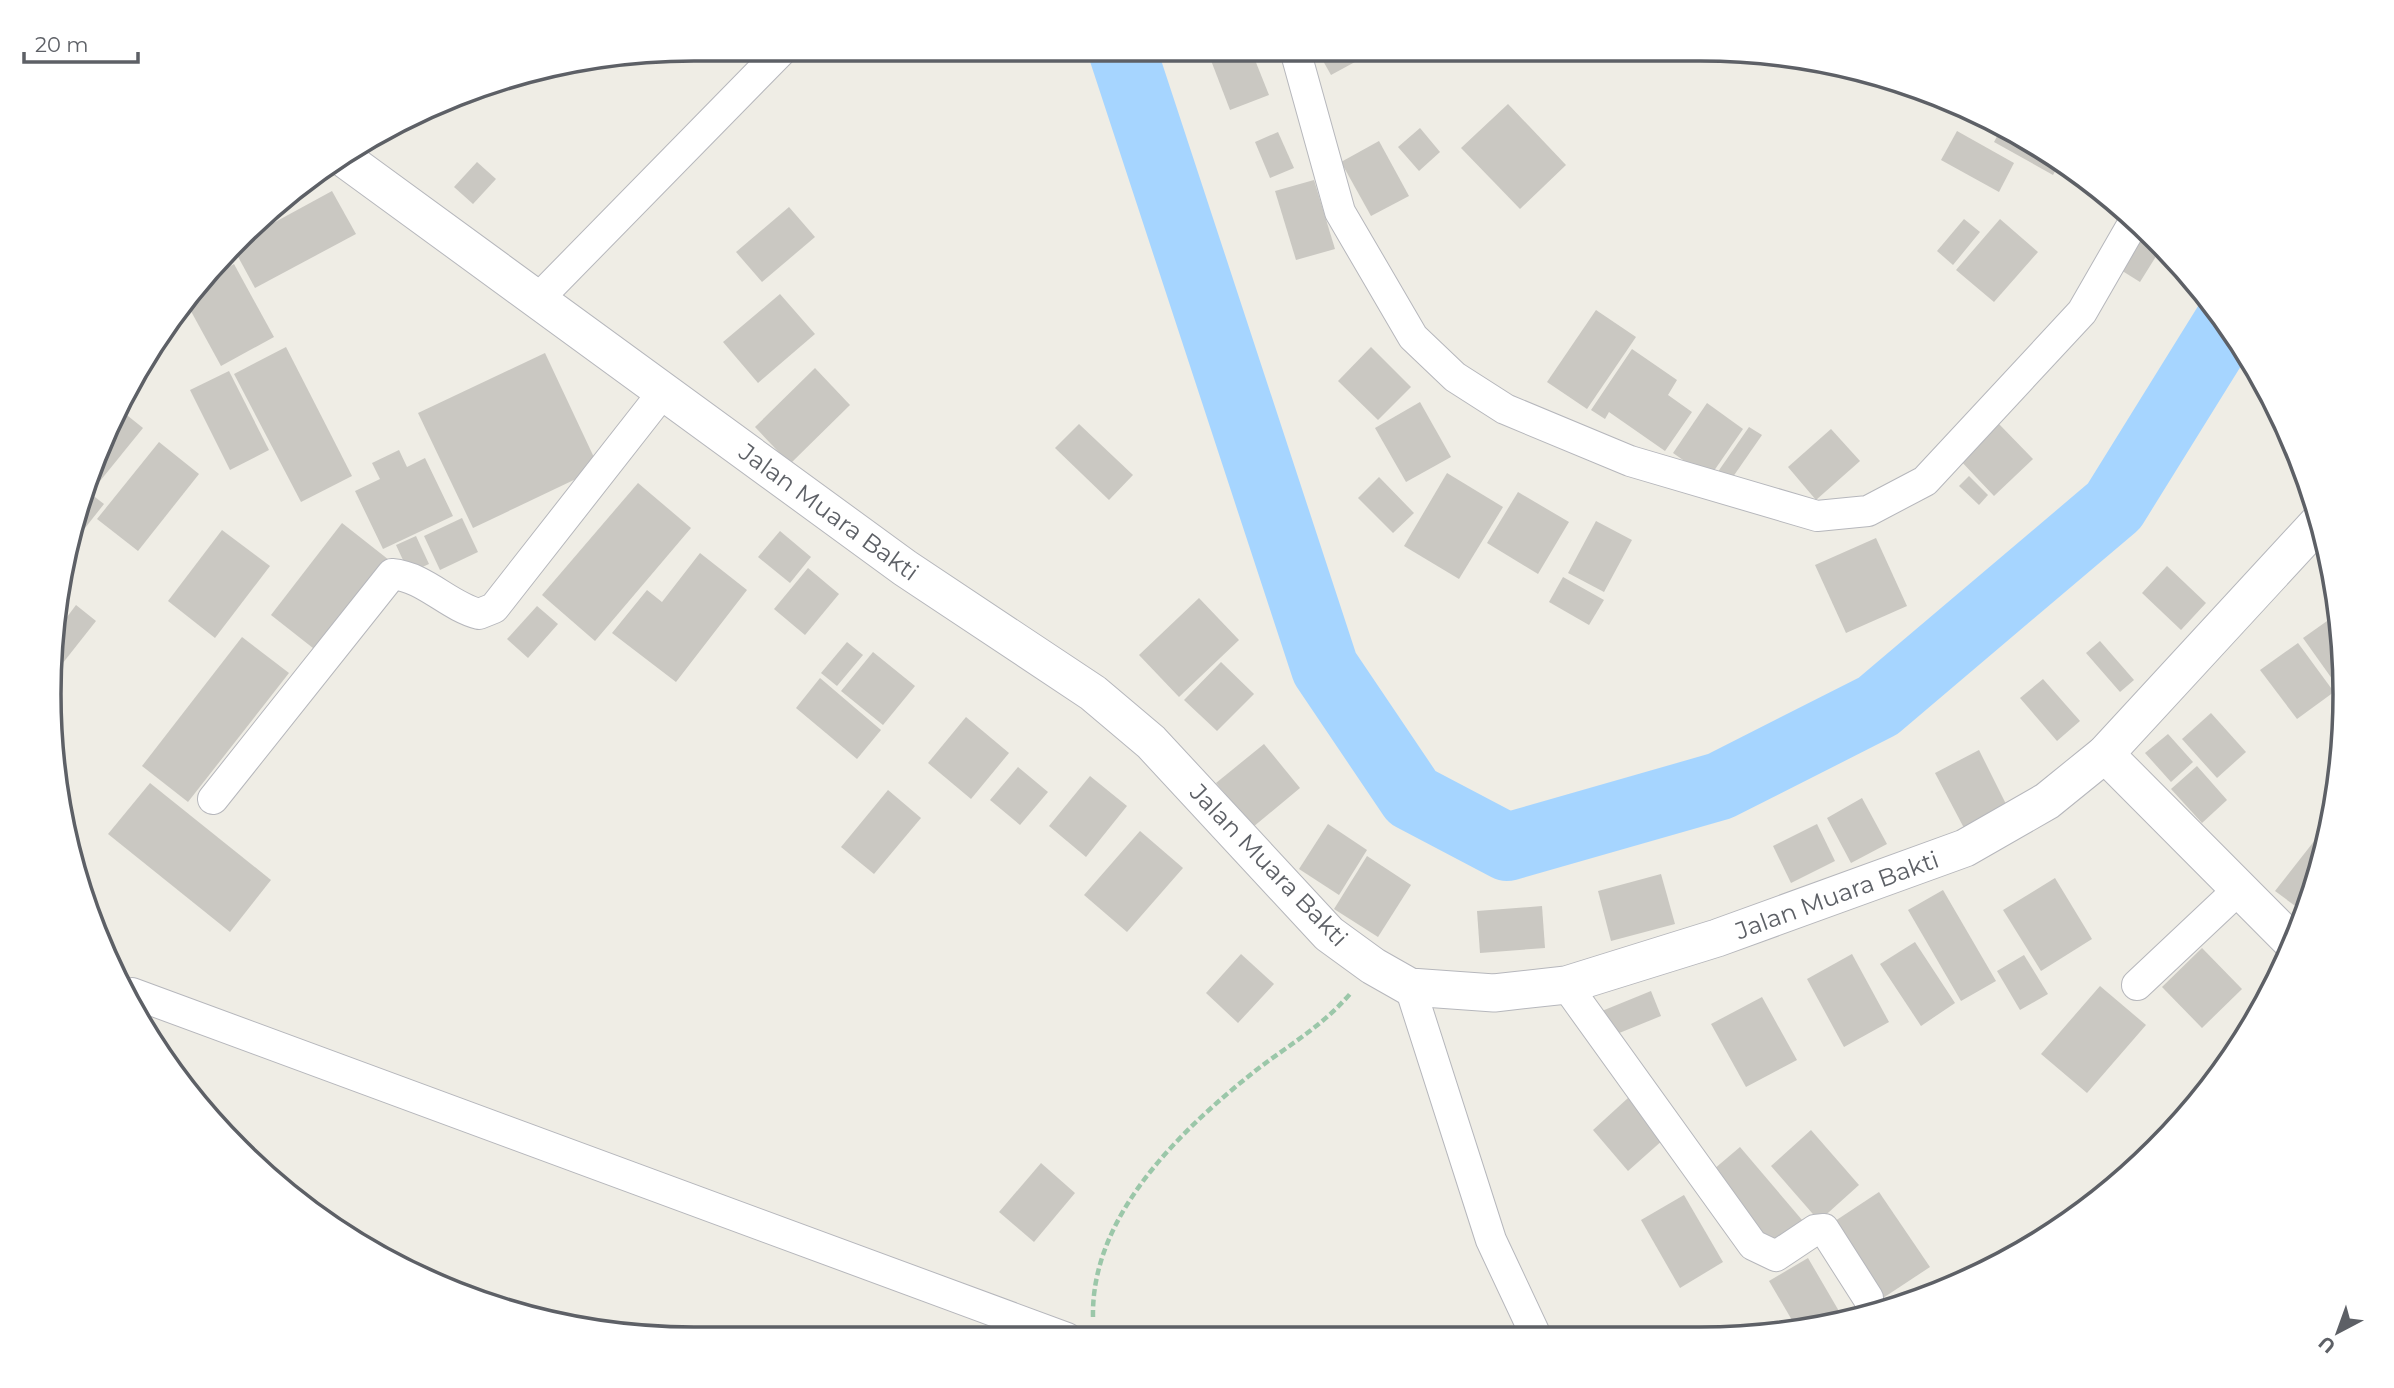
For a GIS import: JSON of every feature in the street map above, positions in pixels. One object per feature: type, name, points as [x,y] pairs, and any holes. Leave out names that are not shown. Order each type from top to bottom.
[{"type":"street","points":[[538,299],[771,61]]},
{"type":"street","points":[[1298,61],[1340,212],[1413,337],[1455,377],[1505,409],[1630,461],[1817,516],[1868,511],[1925,481],[2082,312],[2129,230]]},
{"type":"street","name":"Jalan Muara Bakti","points":[[350,163],[905,568],[1093,693],[1151,742],[1329,934],[1373,967],[1410,986],[1494,993],[1566,985],[1717,938],[1965,848],[2047,801],[2105,754],[2311,531]]},
{"type":"street","points":[[213,799],[392,574],[409,576],[466,611],[479,614],[494,608],[664,391]]},
{"type":"street","points":[[2105,754],[2285,935]]},
{"type":"street","points":[[2137,985],[2239,889]]},
{"type":"street","points":[[1566,985],[1753,1245],[1776,1256],[1815,1230],[1824,1229],[1868,1298]]},
{"type":"street","points":[[1410,986],[1490,1240],[1532,1327]]},
{"type":"street","points":[[138,995],[1066,1327]]},
{"type":"path","points":[[1081,1327],[1092,1290],[1122,1210],[1184,1131],[1257,1070],[1326,1021],[1373,967]]},
{"type":"building","points":[[1211,61],[1255,61],[1269,95],[1230,110]]},
{"type":"building","points":[[1323,61],[1357,61],[1331,75]]},
{"type":"building","points":[[1508,104],[1566,165],[1520,209],[1461,148]]},
{"type":"building","points":[[1420,128],[1440,152],[1419,171],[1398,147]]},
{"type":"building","points":[[1957,131],[2014,163],[1999,192],[1941,160]]},
{"type":"building","points":[[1278,132],[1294,168],[1270,178],[1255,142]]},
{"type":"building","points":[[1997,136],[2055,170],[2053,175],[1994,142]]},
{"type":"building","points":[[1379,141],[1409,196],[1371,216],[1341,162]]},
{"type":"building","points":[[477,162],[496,179],[473,204],[454,187]]},
{"type":"building","points":[[1314,180],[1335,249],[1296,260],[1275,191]]},
{"type":"building","points":[[332,191],[356,234],[255,288],[238,256],[270,225]]},
{"type":"building","points":[[789,207],[815,237],[762,282],[736,252]]},
{"type":"building","points":[[1964,219],[1980,232],[1953,265],[1937,251]]},
{"type":"building","points":[[2000,219],[2038,252],[1994,302],[1956,270]]},
{"type":"building","points":[[2135,235],[2156,256],[2140,282],[2116,267]]},
{"type":"building","points":[[234,264],[274,337],[221,366],[191,311],[227,268]]},
{"type":"building","points":[[780,294],[815,334],[758,383],[723,342]]},
{"type":"building","points":[[1596,310],[1636,337],[1587,409],[1547,382]]},
{"type":"building","points":[[286,347],[352,476],[301,502],[234,374]]},
{"type":"building","points":[[1371,347],[1411,387],[1378,420],[1338,381]]},
{"type":"building","points":[[1632,349],[1677,380],[1668,395],[1692,412],[1665,451],[1609,412],[1605,419],[1591,410]]},
{"type":"building","points":[[545,353],[599,468],[473,528],[418,413]]},
{"type":"building","points":[[815,368],[850,405],[790,464],[755,427]]},
{"type":"building","points":[[229,371],[269,450],[230,470],[190,390]]},
{"type":"building","points":[[1420,402],[1451,457],[1406,482],[1375,428]]},
{"type":"building","points":[[1707,403],[1743,429],[1709,478],[1673,453]]},
{"type":"building","points":[[127,415],[143,428],[100,481],[109,452]]},
{"type":"building","points":[[1998,423],[2033,459],[1994,496],[1959,459]]},
{"type":"building","points":[[1079,424],[1133,475],[1109,500],[1055,448]]},
{"type":"building","points":[[1749,427],[1762,435],[1728,484],[1715,476]]},
{"type":"building","points":[[1831,429],[1860,461],[1816,500],[1788,467]]},
{"type":"building","points":[[159,442],[199,474],[138,551],[97,519]]},
{"type":"building","points":[[399,450],[407,467],[425,458],[453,516],[383,549],[355,491],[380,479],[372,463]]},
{"type":"building","points":[[1447,473],[1503,507],[1459,579],[1404,546]]},
{"type":"building","points":[[1969,476],[1988,495],[1979,505],[1959,486]]},
{"type":"building","points":[[1379,477],[1414,513],[1393,533],[1358,498]]},
{"type":"building","points":[[638,483],[691,528],[595,641],[542,595]]},
{"type":"building","points":[[1518,492],[1569,522],[1538,574],[1487,543]]},
{"type":"building","points":[[93,496],[104,504],[84,527]]},
{"type":"building","points":[[462,518],[478,552],[440,570],[424,536]]},
{"type":"building","points":[[1596,521],[1632,540],[1604,592],[1568,573]]},
{"type":"building","points":[[342,523],[389,560],[318,652],[271,615]]},
{"type":"building","points":[[222,530],[270,566],[215,638],[168,601]]},
{"type":"building","points":[[780,531],[811,557],[790,583],[758,557]]},
{"type":"building","points":[[416,536],[429,564],[409,573],[396,545]]},
{"type":"building","points":[[1876,538],[1907,606],[1846,633],[1815,565]]},
{"type":"building","points":[[700,553],[747,590],[676,682],[612,633],[647,590],[662,602]]},
{"type":"building","points":[[2167,566],[2206,603],[2181,630],[2142,593]]},
{"type":"building","points":[[808,568],[839,594],[805,635],[774,609]]},
{"type":"building","points":[[1563,577],[1604,600],[1589,625],[1549,602]]},
{"type":"building","points":[[1199,598],[1239,640],[1179,697],[1139,655]]},
{"type":"building","points":[[76,605],[96,621],[62,663],[63,653],[66,618]]},
{"type":"building","points":[[537,606],[558,624],[528,658],[507,639]]},
{"type":"building","points":[[2328,620],[2332,679],[2303,638]]},
{"type":"building","points":[[242,637],[289,673],[188,802],[142,766]]},
{"type":"building","points":[[2100,641],[2134,680],[2120,692],[2086,653]]},
{"type":"building","points":[[847,642],[863,655],[837,686],[821,673]]},
{"type":"building","points":[[2298,643],[2333,693],[2297,719],[2260,670]]},
{"type":"building","points":[[873,652],[915,686],[883,725],[841,691]]},
{"type":"building","points":[[1221,662],[1254,694],[1217,731],[1184,700]]},
{"type":"building","points":[[820,678],[881,730],[857,759],[796,708]]},
{"type":"building","points":[[2043,679],[2080,721],[2057,741],[2020,698]]},
{"type":"building","points":[[2211,713],[2246,752],[2217,778],[2182,739]]},
{"type":"building","points":[[966,717],[1009,753],[971,799],[928,763]]},
{"type":"building","points":[[2168,734],[2193,762],[2171,782],[2145,753]]},
{"type":"building","points":[[1264,744],[1300,788],[1253,827],[1216,783]]},
{"type":"building","points":[[1979,750],[2007,806],[1964,828],[1935,773]]},
{"type":"building","points":[[2197,766],[2227,800],[2202,823],[2171,789]]},
{"type":"building","points":[[1018,767],[1048,792],[1020,825],[990,800]]},
{"type":"building","points":[[1090,776],[1127,806],[1086,857],[1049,826]]},
{"type":"building","points":[[150,783],[271,880],[230,932],[108,834]]},
{"type":"building","points":[[888,790],[921,818],[874,874],[841,847]]},
{"type":"building","points":[[1862,798],[1887,844],[1851,863],[1827,818]]},
{"type":"building","points":[[1328,824],[1367,850],[1339,895],[1299,869]]},
{"type":"building","points":[[1817,824],[1835,861],[1791,883],[1773,846]]},
{"type":"building","points":[[1140,831],[1183,868],[1127,932],[1084,895]]},
{"type":"building","points":[[2315,840],[2296,906],[2275,891]]},
{"type":"building","points":[[1367,856],[1411,885],[1378,937],[1334,909]]},
{"type":"building","points":[[1661,874],[1675,924],[1611,941],[1598,891]]},
{"type":"building","points":[[2055,878],[2092,939],[2041,971],[2003,910]]},
{"type":"building","points":[[1943,890],[1996,981],[1961,1001],[1908,910]]},
{"type":"building","points":[[1542,906],[1545,948],[1480,953],[1477,911]]},
{"type":"building","points":[[1915,942],[1955,1003],[1921,1026],[1880,964]]},
{"type":"building","points":[[2202,948],[2242,989],[2202,1028],[2162,987]]},
{"type":"building","points":[[1241,954],[1274,984],[1238,1023],[1206,993]]},
{"type":"building","points":[[1852,954],[1889,1022],[1844,1047],[1807,979]]},
{"type":"building","points":[[2024,955],[2048,994],[2020,1010],[1997,971]]},
{"type":"building","points":[[2100,986],[2146,1025],[2087,1093],[2041,1054]]},
{"type":"building","points":[[1651,991],[1661,1016],[1607,1038],[1597,1013]]},
{"type":"building","points":[[1762,997],[1797,1060],[1746,1087],[1711,1024]]},
{"type":"building","points":[[1628,1098],[1664,1139],[1628,1171],[1593,1130]]},
{"type":"building","points":[[1811,1130],[1859,1185],[1819,1221],[1771,1166]]},
{"type":"building","points":[[1740,1147],[1808,1227],[1775,1255],[1707,1175]]},
{"type":"building","points":[[1041,1163],[1075,1193],[1034,1242],[999,1212]]},
{"type":"building","points":[[1879,1192],[1930,1267],[1883,1298],[1832,1223]]},
{"type":"building","points":[[1684,1195],[1723,1262],[1680,1288],[1641,1220]]},
{"type":"building","points":[[1808,1258],[1839,1311],[1792,1320],[1769,1281]]},
{"type":"waterway","points":[[1126,61],[1325,668],[1412,797],[1507,847],[1720,786],[1878,706],[2114,506],[2221,334]]}]
